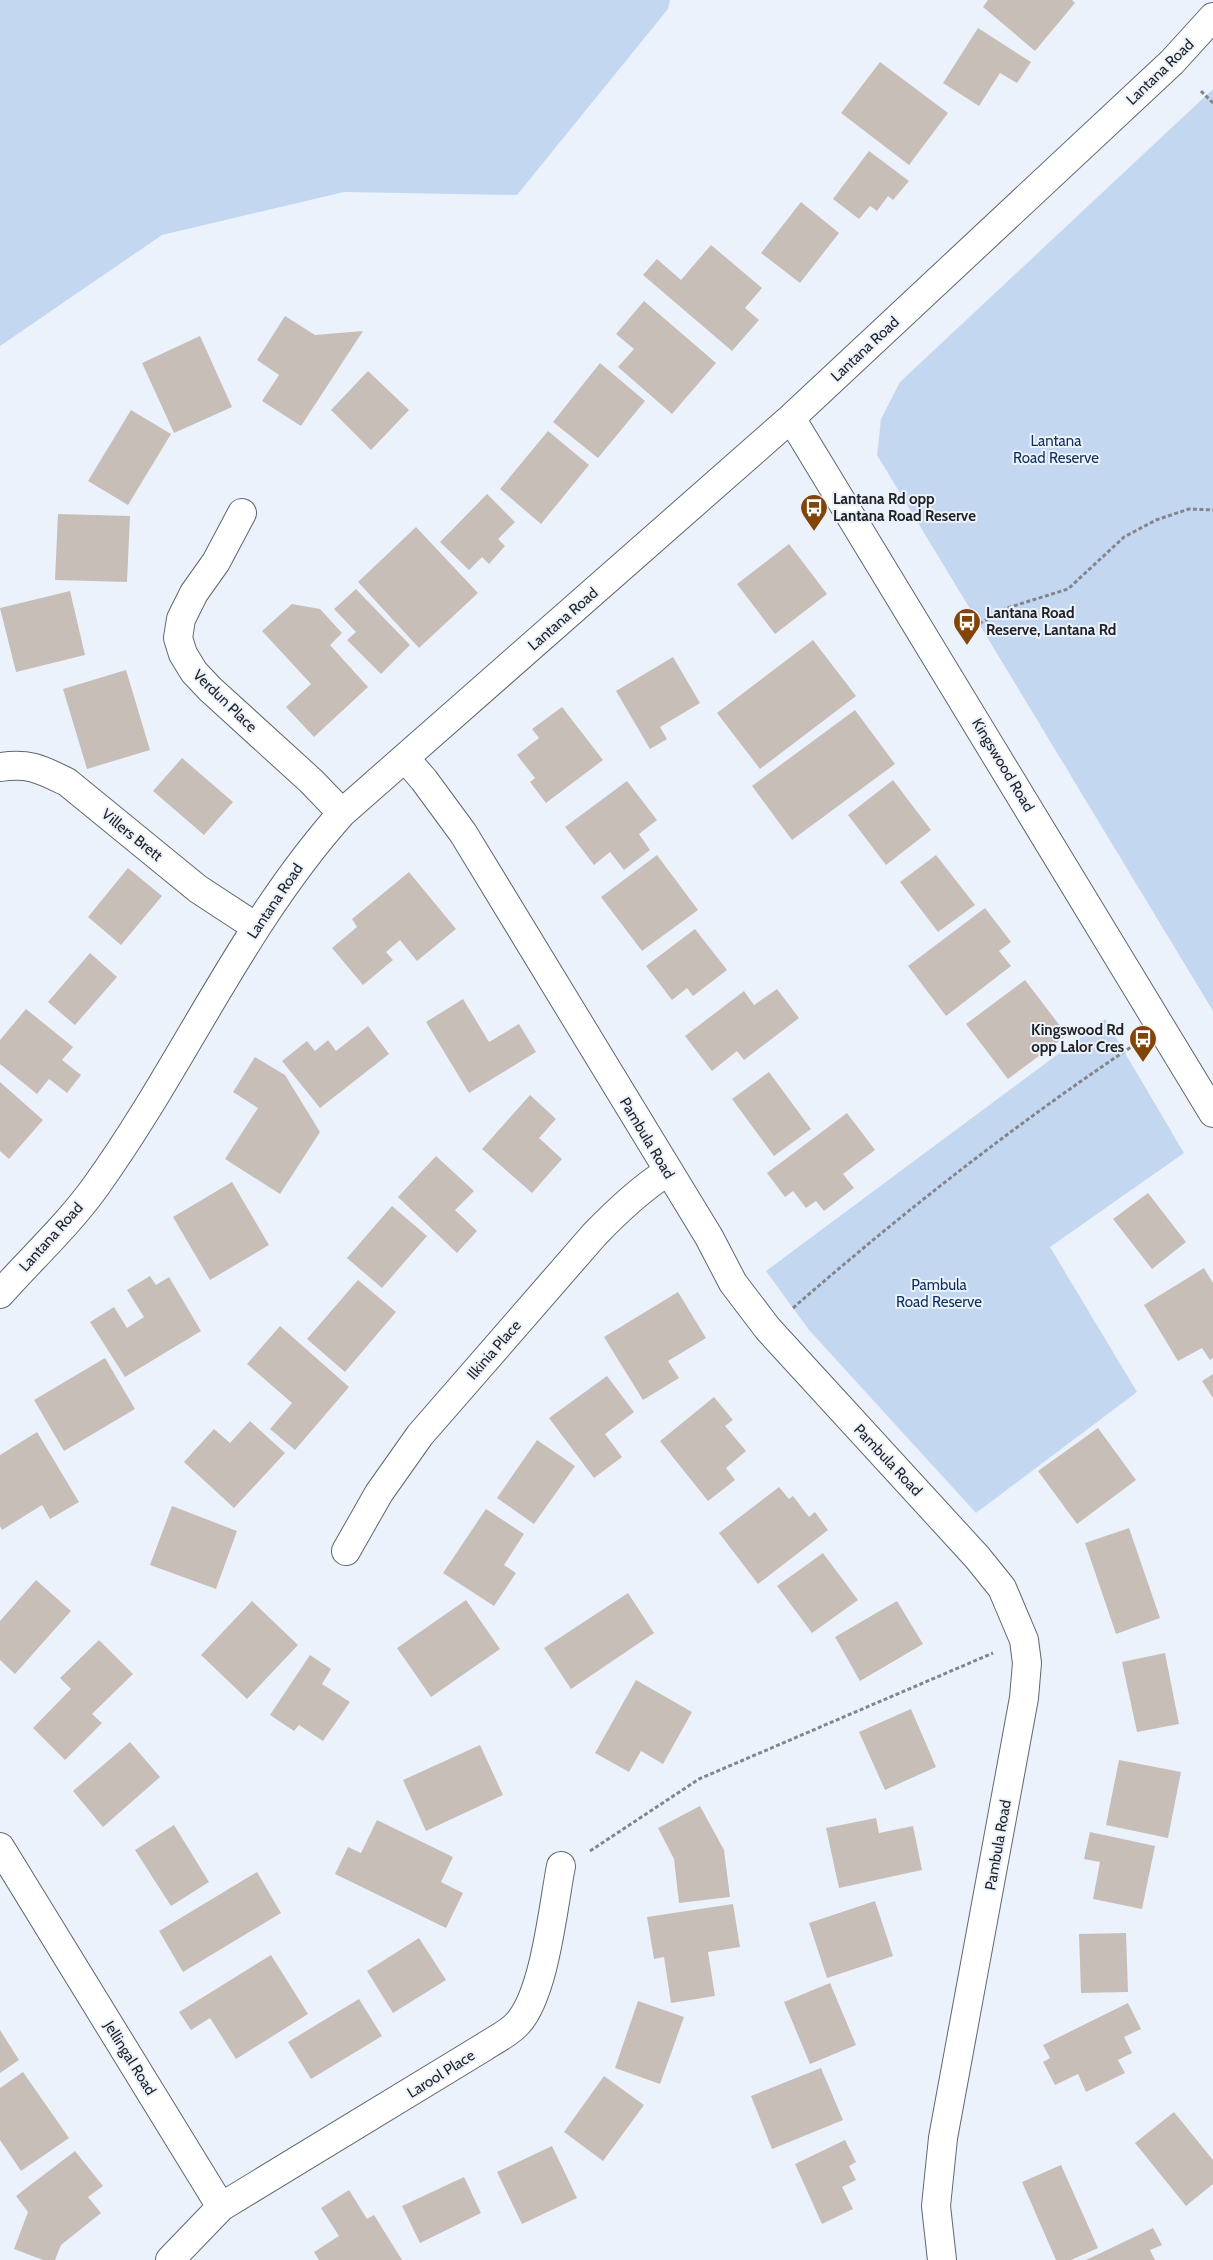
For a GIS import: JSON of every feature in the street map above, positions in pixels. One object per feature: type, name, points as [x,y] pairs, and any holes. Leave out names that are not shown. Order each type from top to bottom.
[{"type":"street","name":"Lantana Road","points":[[0,1294],[95,1187],[256,927],[314,844],[342,813],[792,418],[1172,62],[1213,17]]},
{"type":"street","name":"Kingswood Road","points":[[792,418],[839,499],[1213,1113]]},
{"type":"street","name":"Verdun Place","points":[[242,513],[216,562],[194,593],[181,619],[178,638],[183,654],[194,672],[210,689],[311,781],[342,813]]},
{"type":"street","name":"Pambula Road","points":[[404,758],[424,780],[463,834],[667,1172],[709,1237],[734,1283],[768,1329],[977,1557],[1002,1588],[1024,1640],[1027,1663],[1024,1698],[944,2138],[936,2206],[942,2260]]},
{"type":"street","name":"Villers Brett","points":[[0,767],[21,765],[45,771],[67,782],[198,889],[256,927]]},
{"type":"street","name":"Ilkinia Place","points":[[346,1551],[379,1493],[420,1435],[612,1216],[642,1188],[667,1172]]},
{"type":"street","name":"Jellingal Road","points":[[4,1864],[221,2207]]},
{"type":"street","name":"Larool Place","points":[[221,2207],[484,2048],[518,2024],[533,2000],[542,1970],[560,1866]]},
{"type":"street","points":[[170,2260],[221,2207]]},
{"type":"path","points":[[1201,91],[1213,102]]},
{"type":"path","points":[[968,630],[1007,608],[1068,589],[1124,536],[1156,520],[1189,509],[1213,510]]},
{"type":"path","points":[[768,1329],[861,1248],[953,1176],[1085,1078],[1162,1027]]},
{"type":"path","points":[[560,1866],[599,1846],[700,1779],[1024,1640]]},
{"type":"green space","points":[[0,0],[670,0],[668,9],[517,195],[344,192],[162,235],[0,346]]},
{"type":"green space","name":"Lantana Road Reserve","points":[[1213,89],[1213,1011],[877,455],[881,419],[900,382]]},
{"type":"green space","name":"Pambula Road Reserve","points":[[1105,1019],[1184,1153],[1050,1247],[1137,1392],[976,1513],[809,1330],[766,1271]]},
{"type":"building","points":[[988,0],[1072,0],[1075,3],[1035,51],[983,7]]},
{"type":"building","points":[[978,28],[1031,62],[1017,83],[1000,73],[979,106],[943,83]]},
{"type":"building","points":[[880,62],[948,113],[909,165],[841,113]]},
{"type":"building","points":[[869,151],[909,181],[893,200],[888,196],[877,211],[870,206],[859,219],[833,199]]},
{"type":"building","points":[[801,202],[839,233],[800,283],[761,253]]},
{"type":"building","points":[[711,245],[762,288],[745,308],[759,320],[732,351],[643,275],[657,259],[681,280]]},
{"type":"building","points":[[644,301],[716,363],[672,414],[618,367],[634,349],[616,334]]},
{"type":"building","points":[[285,316],[315,335],[363,331],[301,426],[262,401],[279,375],[257,360]]},
{"type":"building","points":[[200,336],[232,407],[174,433],[142,363]]},
{"type":"building","points":[[600,363],[645,401],[598,458],[553,422]]},
{"type":"building","points":[[368,371],[409,410],[371,450],[331,410]]},
{"type":"building","points":[[131,410],[171,434],[128,505],[88,481]]},
{"type":"building","points":[[548,431],[589,465],[541,524],[500,489]]},
{"type":"building","points":[[487,494],[515,522],[498,539],[505,546],[489,564],[482,557],[469,570],[440,542]]},
{"type":"building","points":[[58,514],[130,516],[127,582],[55,580]]},
{"type":"building","points":[[416,527],[478,593],[419,648],[358,582]]},
{"type":"building","points":[[789,544],[827,594],[775,634],[737,584]]},
{"type":"building","points":[[356,589],[410,645],[381,674],[347,640],[356,632],[334,609]]},
{"type":"building","points":[[70,591],[85,655],[16,672],[0,608]]},
{"type":"building","points":[[292,604],[320,609],[342,633],[330,645],[368,687],[314,737],[286,707],[311,684],[262,631]]},
{"type":"building","points":[[813,640],[856,696],[760,769],[717,713]]},
{"type":"building","points":[[673,657],[700,703],[660,727],[667,739],[650,749],[616,691]]},
{"type":"building","points":[[126,670],[150,750],[87,769],[63,689]]},
{"type":"building","points":[[562,707],[603,760],[546,803],[530,782],[535,778],[517,755],[539,738],[532,729]]},
{"type":"building","points":[[855,710],[895,764],[792,840],[752,786]]},
{"type":"building","points":[[182,758],[233,802],[204,835],[153,791]]},
{"type":"building","points":[[893,780],[931,830],[886,865],[848,815]]},
{"type":"building","points":[[627,781],[657,820],[639,834],[650,850],[624,870],[610,852],[594,865],[565,827]]},
{"type":"building","points":[[657,855],[698,910],[642,951],[601,897]]},
{"type":"building","points":[[936,855],[975,905],[938,932],[900,882]]},
{"type":"building","points":[[128,868],[162,896],[121,945],[88,917]]},
{"type":"building","points":[[409,872],[456,929],[417,961],[400,940],[386,952],[393,960],[363,985],[332,948],[357,927],[352,919]]},
{"type":"building","points":[[985,908],[1011,942],[999,951],[1011,966],[946,1016],[908,966]]},
{"type":"building","points":[[695,929],[727,970],[693,996],[687,988],[672,1000],[646,966]]},
{"type":"building","points":[[90,953],[117,977],[75,1025],[48,1002]]},
{"type":"building","points":[[1025,980],[1067,1035],[1008,1079],[966,1024]]},
{"type":"building","points":[[777,989],[799,1018],[744,1060],[737,1051],[712,1071],[685,1036],[744,991],[754,1005]]},
{"type":"building","points":[[463,999],[489,1042],[519,1024],[536,1052],[469,1093],[426,1022]]},
{"type":"building","points":[[26,1009],[73,1047],[62,1060],[81,1075],[67,1093],[49,1079],[37,1094],[0,1064],[0,1040]]},
{"type":"building","points":[[368,1026],[389,1054],[320,1108],[282,1061],[307,1041],[315,1051],[328,1040],[336,1051]]},
{"type":"building","points":[[255,1057],[285,1075],[320,1132],[280,1194],[225,1159],[258,1108],[233,1092]]},
{"type":"building","points":[[769,1072],[811,1129],[774,1156],[732,1099]]},
{"type":"building","points":[[0,1082],[43,1120],[9,1159],[0,1151]]},
{"type":"building","points":[[530,1095],[556,1119],[539,1138],[562,1159],[532,1193],[482,1149]]},
{"type":"building","points":[[847,1113],[875,1150],[843,1174],[854,1188],[824,1211],[816,1201],[806,1208],[793,1191],[785,1197],[767,1173]]},
{"type":"building","points":[[436,1156],[474,1191],[455,1210],[477,1231],[457,1253],[398,1197]]},
{"type":"building","points":[[232,1182],[269,1245],[210,1280],[173,1217]]},
{"type":"building","points":[[1148,1193],[1186,1242],[1152,1269],[1113,1219]]},
{"type":"building","points":[[392,1206],[427,1236],[382,1288],[347,1258]]},
{"type":"building","points":[[1204,1268],[1213,1283],[1213,1358],[1210,1360],[1202,1348],[1178,1361],[1144,1305]]},
{"type":"building","points":[[150,1276],[156,1285],[169,1277],[201,1331],[125,1377],[90,1322],[114,1307],[127,1328],[144,1317],[127,1290]]},
{"type":"building","points":[[358,1280],[396,1312],[345,1372],[307,1339]]},
{"type":"building","points":[[678,1292],[706,1338],[668,1361],[679,1378],[643,1400],[604,1337]]},
{"type":"building","points":[[280,1326],[349,1387],[295,1450],[270,1429],[292,1403],[247,1364]]},
{"type":"building","points":[[105,1358],[135,1409],[64,1451],[34,1400]]},
{"type":"building","points":[[1213,1374],[1213,1398],[1202,1381]]},
{"type":"building","points":[[607,1376],[634,1412],[605,1434],[622,1457],[594,1478],[549,1418]]},
{"type":"building","points":[[714,1397],[733,1420],[725,1426],[746,1451],[726,1468],[735,1480],[708,1501],[660,1441]]},
{"type":"building","points":[[250,1421],[285,1453],[234,1508],[184,1462],[214,1429],[230,1443]]},
{"type":"building","points":[[1098,1428],[1136,1480],[1077,1524],[1038,1471]]},
{"type":"building","points":[[37,1432],[79,1502],[50,1519],[42,1505],[2,1530],[0,1526],[0,1455]]},
{"type":"building","points":[[537,1440],[575,1466],[534,1524],[497,1498]]},
{"type":"building","points":[[779,1487],[789,1499],[793,1496],[809,1517],[815,1512],[828,1530],[758,1584],[719,1533]]},
{"type":"building","points":[[172,1506],[237,1531],[216,1589],[150,1565]]},
{"type":"building","points":[[486,1509],[524,1534],[504,1565],[516,1573],[494,1606],[443,1573]]},
{"type":"building","points":[[1129,1528],[1160,1618],[1116,1634],[1085,1543]]},
{"type":"building","points":[[823,1553],[858,1600],[812,1633],[777,1586]]},
{"type":"building","points":[[36,1580],[71,1611],[15,1674],[0,1660],[0,1621]]},
{"type":"building","points":[[628,1593],[654,1633],[571,1689],[544,1648]]},
{"type":"building","points":[[466,1600],[500,1649],[431,1697],[397,1648]]},
{"type":"building","points":[[252,1601],[298,1645],[247,1699],[201,1655]]},
{"type":"building","points":[[897,1601],[923,1644],[860,1681],[835,1637]]},
{"type":"building","points":[[99,1640],[133,1674],[92,1714],[102,1723],[65,1760],[33,1728],[71,1689],[60,1678]]},
{"type":"building","points":[[1165,1653],[1179,1724],[1137,1732],[1122,1662]]},
{"type":"building","points":[[310,1655],[331,1669],[322,1684],[350,1702],[323,1741],[299,1725],[294,1731],[270,1715]]},
{"type":"building","points":[[636,1680],[692,1712],[663,1764],[641,1751],[629,1772],[595,1753]]},
{"type":"building","points":[[911,1709],[936,1767],[885,1790],[859,1732]]},
{"type":"building","points":[[130,1742],[160,1777],[103,1827],[73,1791]]},
{"type":"building","points":[[480,1745],[503,1795],[426,1831],[403,1780]]},
{"type":"building","points":[[1119,1760],[1181,1772],[1168,1838],[1106,1825]]},
{"type":"building","points":[[700,1806],[724,1850],[730,1897],[679,1903],[674,1859],[658,1828]]},
{"type":"building","points":[[876,1818],[879,1833],[913,1826],[922,1870],[839,1888],[826,1828]]},
{"type":"building","points":[[377,1820],[453,1857],[441,1882],[463,1893],[446,1928],[335,1874],[348,1847],[361,1853]]},
{"type":"building","points":[[174,1825],[209,1882],[171,1906],[135,1850]]},
{"type":"building","points":[[1090,1832],[1155,1846],[1142,1909],[1093,1899],[1100,1862],[1084,1859]]},
{"type":"building","points":[[257,1872],[281,1913],[183,1972],[159,1931]]},
{"type":"building","points":[[875,1901],[893,1956],[827,1978],[809,1923]]},
{"type":"building","points":[[733,1904],[740,1947],[708,1952],[715,1996],[671,2003],[664,1957],[654,1959],[647,1917]]},
{"type":"building","points":[[1126,1933],[1128,1992],[1081,1993],[1079,1934]]},
{"type":"building","points":[[419,1938],[446,1980],[393,2013],[367,1971]]},
{"type":"building","points":[[271,1955],[308,2014],[236,2059],[210,2018],[191,2030],[179,2012]]},
{"type":"building","points":[[830,1983],[856,2045],[810,2064],[784,2002]]},
{"type":"building","points":[[359,1999],[382,2036],[311,2079],[288,2042]]},
{"type":"building","points":[[638,2001],[684,2017],[660,2084],[615,2068]]},
{"type":"building","points":[[1128,2003],[1141,2029],[1124,2037],[1132,2053],[1118,2060],[1125,2073],[1086,2092],[1078,2074],[1055,2085],[1043,2062],[1050,2058],[1043,2045]]},
{"type":"building","points":[[0,2030],[19,2060],[0,2073]]},
{"type":"building","points":[[821,2068],[843,2120],[772,2149],[751,2096]]},
{"type":"building","points":[[23,2072],[69,2138],[21,2171],[0,2140],[0,2088]]},
{"type":"building","points":[[604,2076],[644,2105],[603,2161],[564,2132]]},
{"type":"building","points":[[1174,2112],[1213,2160],[1213,2184],[1186,2206],[1135,2143]]},
{"type":"building","points":[[845,2140],[856,2162],[849,2166],[856,2180],[842,2187],[853,2209],[822,2224],[795,2164]]},
{"type":"building","points":[[552,2146],[577,2198],[522,2224],[497,2172]]},
{"type":"building","points":[[75,2151],[103,2186],[88,2197],[101,2213],[61,2245],[55,2260],[43,2260],[14,2249],[28,2212],[16,2196]]},
{"type":"building","points":[[1061,2165],[1098,2248],[1071,2260],[1056,2260],[1022,2182]]},
{"type":"building","points":[[464,2177],[481,2213],[420,2243],[402,2206]]},
{"type":"building","points":[[349,2190],[367,2219],[374,2215],[402,2260],[319,2260],[314,2252],[339,2236],[321,2208]]},
{"type":"building","points":[[1153,2228],[1162,2245],[1150,2250],[1155,2260],[1086,2260]]},
{"type":"place","name":"Lantana Rd opp Lantana Road Reserve","points":[[814,532]]},
{"type":"place","name":"Lantana Road Reserve, Lantana Rd","points":[[967,646]]},
{"type":"place","name":"Kingswood Rd opp Lalor Cres","points":[[1143,1063]]}]
